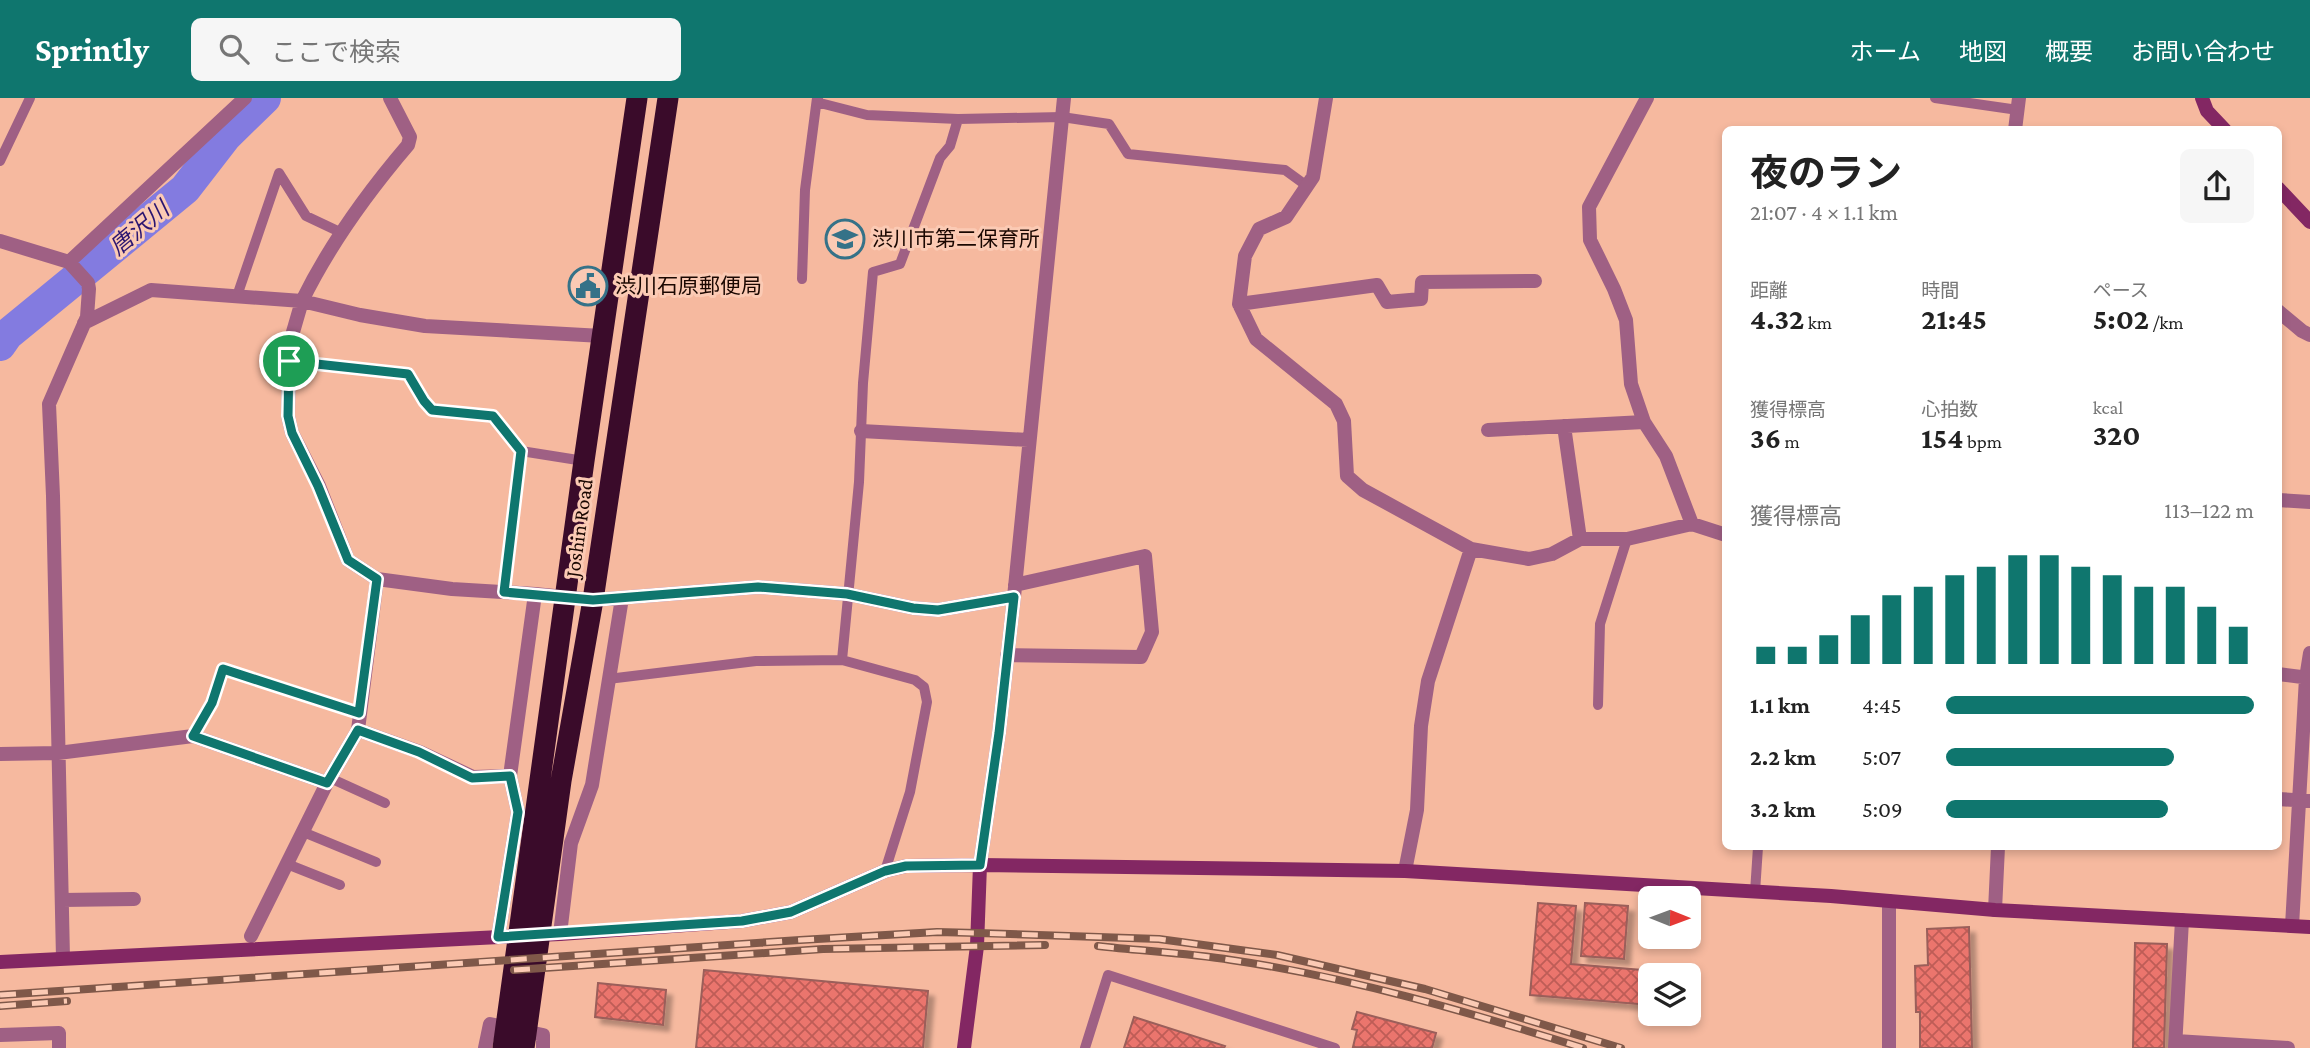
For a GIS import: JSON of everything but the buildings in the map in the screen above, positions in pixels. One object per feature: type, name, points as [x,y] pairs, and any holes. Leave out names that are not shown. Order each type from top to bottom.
[{"type":"highway","name":"Joshin Road","points":[[524,1048],[551,779],[565,597],[637,98]]},
{"type":"highway","name":"Joshin Road","points":[[503,1048],[551,779],[593,600],[668,98]]},
{"type":"street","points":[[69,262],[245,98]]},
{"type":"street","points":[[390,98],[410,136],[408,145],[372,188],[317,269],[302,301],[293,332],[289,361],[288,416],[292,433],[318,486],[348,560],[377,579],[452,589],[593,600],[758,587],[847,594],[913,608],[938,610],[1144,556],[1152,632],[1141,657],[1007,655]]},
{"type":"street","points":[[964,1048],[977,946],[980,865],[1007,655],[1064,98]]},
{"type":"street","points":[[1326,98],[1313,177],[1286,217],[1259,229],[1245,256],[1239,304],[1256,339],[1336,404],[1344,421],[1347,476],[1363,490],[1471,549],[1530,559],[1552,554],[1580,539],[1627,540],[1692,524],[1722,534]]},
{"type":"street","points":[[1647,98],[1589,207],[1590,240],[1626,320],[1631,384],[1644,422],[1666,456],[1692,524]]},
{"type":"street","points":[[2202,98],[2207,111],[2221,126]]},
{"type":"street","points":[[2016,126],[2019,104]]},
{"type":"street","points":[[2282,192],[2310,222]]},
{"type":"street","points":[[0,241],[69,262],[88,283],[89,289],[90,302],[84,323],[49,404],[63,958]]},
{"type":"street","points":[[1239,304],[1377,285],[1387,302],[1421,299],[1422,282],[1535,281]]},
{"type":"street","points":[[84,323],[151,290],[302,301],[360,316],[425,326],[602,335]]},
{"type":"street","points":[[2282,314],[2310,335]]},
{"type":"street","points":[[1488,430],[1644,422]]},
{"type":"street","points":[[1563,426],[1580,539]]},
{"type":"street","points":[[862,431],[1028,439]]},
{"type":"street","points":[[2282,500],[2310,502]]},
{"type":"street","points":[[1405,871],[1417,810],[1421,726],[1428,681],[1471,549]]},
{"type":"street","points":[[251,936],[329,780],[358,730],[377,579]]},
{"type":"street","points":[[498,937],[518,812],[510,776],[535,594]]},
{"type":"street","points":[[560,934],[571,843],[592,785],[622,598]]},
{"type":"street","points":[[2292,926],[2304,800],[2310,653]]},
{"type":"street","points":[[2282,675],[2308,678]]},
{"type":"street","points":[[358,730],[419,752],[472,778],[510,776]]},
{"type":"street","points":[[0,754],[58,752],[193,736],[329,780]]},
{"type":"street","points":[[2282,799],[2304,800]]},
{"type":"street","points":[[1995,910],[1998,850]]},
{"type":"street","points":[[0,962],[560,934],[742,921],[791,912],[885,871],[906,866],[1405,871],[1755,892],[1995,910],[2310,927]]},
{"type":"street","points":[[62,900],[134,899]]},
{"type":"street","points":[[1889,901],[1889,1048]]},
{"type":"street","points":[[2182,920],[2175,1045],[2288,1048]]},
{"type":"street","points":[[485,1048],[491,1024],[543,1035],[543,1048]]},
{"type":"street","points":[[0,1035],[59,1034],[59,1048]]},
{"type":"lane","points":[[0,161],[30,98]]},
{"type":"lane","points":[[817,98],[820,103],[867,115],[958,119],[1062,117],[1109,124],[1128,154],[1285,170],[1307,186]]},
{"type":"lane","points":[[802,279],[805,190],[817,98]]},
{"type":"lane","points":[[1935,98],[2019,104]]},
{"type":"lane","points":[[842,660],[859,482],[873,272],[900,264],[940,158],[950,146],[958,119]]},
{"type":"lane","points":[[237,296],[279,173],[306,216],[342,233]]},
{"type":"lane","points":[[289,361],[408,374],[432,410],[493,416],[521,451],[584,461]]},
{"type":"lane","points":[[504,592],[521,451]]},
{"type":"lane","points":[[1598,705],[1600,624],[1627,540]]},
{"type":"lane","points":[[608,679],[756,661],[842,660],[915,680],[924,687],[927,702],[910,792],[885,871]]},
{"type":"lane","points":[[193,736],[212,703],[223,669],[359,713]]},
{"type":"lane","points":[[329,780],[386,803]]},
{"type":"lane","points":[[303,832],[376,862]]},
{"type":"lane","points":[[1755,892],[1758,850]]},
{"type":"lane","points":[[287,863],[340,885]]},
{"type":"lane","points":[[1085,1048],[1108,975],[1335,1048]]},
{"type":"waterway","name":"唐沢川","points":[[0,345],[7,335],[185,189],[226,136],[265,98]]},
{"type":"railway","points":[[0,995],[800,940],[937,932],[978,933],[1159,939],[1277,955],[1425,989],[1621,1048]]},
{"type":"railway","points":[[514,970],[823,949],[1045,945]]},
{"type":"railway","points":[[1098,946],[1214,958],[1320,976],[1452,1009],[1583,1048]]},
{"type":"railway","points":[[0,1006],[67,1001]]},
{"type":"place","name":"渋川市第二保育所","points":[[845,239]]},
{"type":"place","name":"渋川石原郵便局","points":[[588,286]]},
{"type":"route","points":[[289,361],[408,374],[432,410],[493,416],[521,451],[504,592],[593,600],[758,587],[847,594],[913,608],[938,610],[1014,597],[999,733],[980,865],[906,866],[885,871],[791,912],[742,921],[498,937],[518,812],[510,776],[472,778],[419,752],[358,730],[327,783],[193,736],[212,703],[223,669],[359,713],[377,579],[348,560],[318,486],[292,433],[288,416],[289,361]]}]
